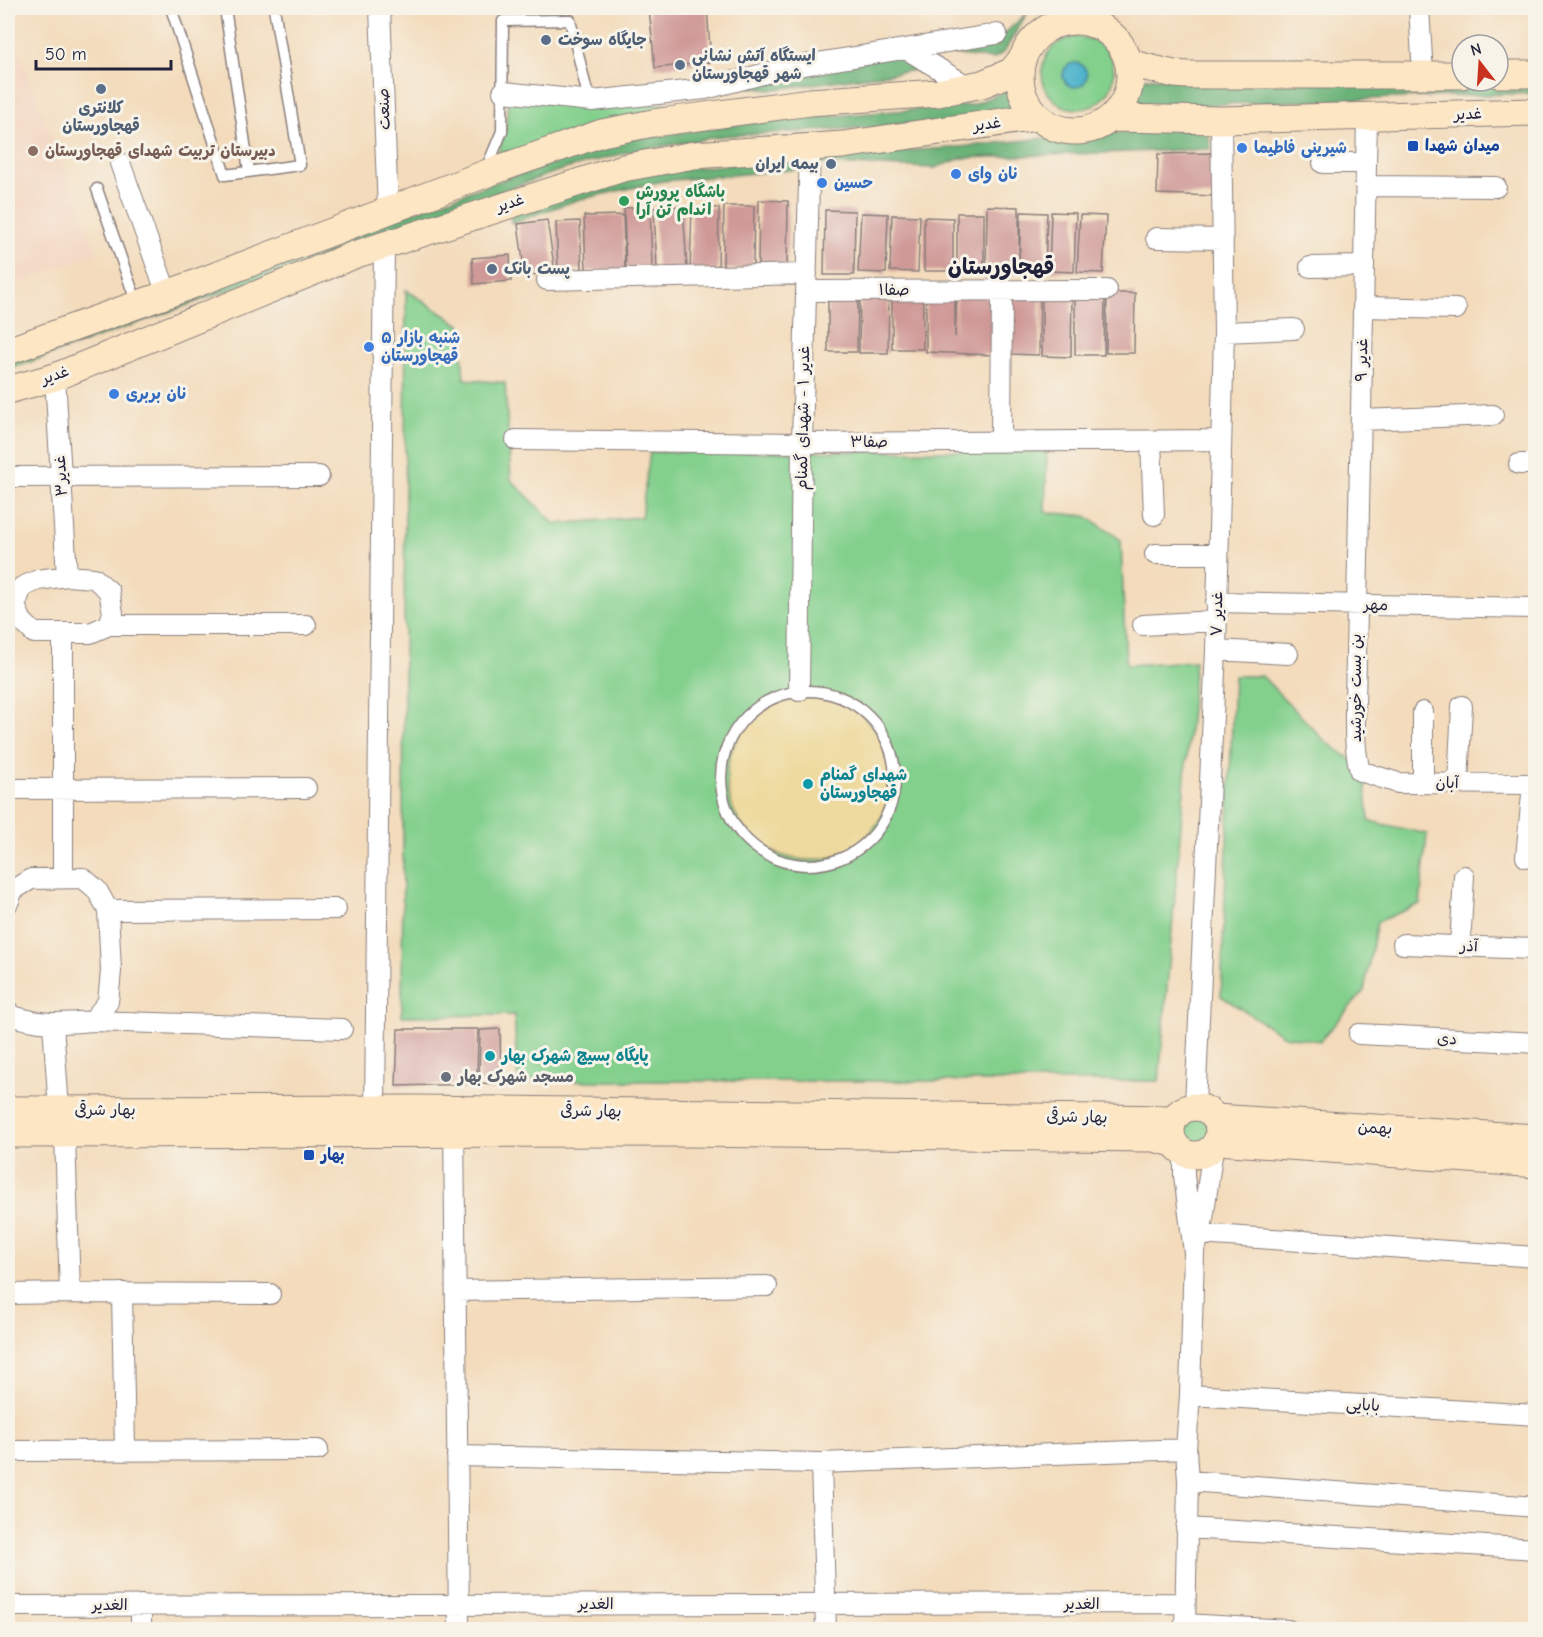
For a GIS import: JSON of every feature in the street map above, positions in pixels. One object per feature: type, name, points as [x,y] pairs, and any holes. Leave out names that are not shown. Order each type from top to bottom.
[{"type":"main road","points":[[8,351],[484,175],[602,134],[653,123],[810,102],[938,93],[982,84],[1011,72],[1053,17],[1065,22],[1079,21],[1086,16],[1112,34],[1119,42],[1129,63],[1130,81],[1126,99],[1112,118],[1101,126],[1075,132],[1050,126],[1037,117],[1027,104],[1020,75],[1022,59]]},
{"type":"main road","points":[[1129,63],[1187,75],[1450,75]]},
{"type":"main road","points":[[1510,74],[1536,74]]},
{"type":"main road","name":"غدیر","points":[[1112,118],[1221,120],[1536,112]]},
{"type":"main road","name":"غدیر","points":[[8,390],[55,377],[354,255],[623,168],[694,155],[843,145],[1037,117]]},
{"type":"main road","name":"بهار شرقی","points":[[8,1134],[62,1122],[375,1109],[454,1121]]},
{"type":"main road","name":"بهار شرقی","points":[[8,1110],[62,1122],[454,1121],[686,1133],[1153,1138],[1196,1133]]},
{"type":"main road","name":"بهمن","points":[[1196,1133],[1536,1138]]},
{"type":"main road","name":"بهمن","points":[[1196,1133],[1536,1164]]},
{"type":"street","name":"صنعت","points":[[380,8],[388,211]]},
{"type":"street","points":[[1419,8],[1423,75]]},
{"type":"street","points":[[502,92],[592,101],[705,89],[786,68],[997,34]]},
{"type":"street","points":[[906,49],[969,87]]},
{"type":"street","points":[[705,89],[746,111]]},
{"type":"street","name":"غدیر ۹","points":[[1357,604],[1367,117]]},
{"type":"street","name":"غدیر ۷","points":[[1196,1133],[1216,650],[1224,332],[1221,120]]},
{"type":"street","name":"غدیر ۱ - شهدای گمنام","points":[[799,691],[802,443],[810,146]]},
{"type":"street","points":[[120,163],[167,294]]},
{"type":"street","points":[[1323,163],[1366,163]]},
{"type":"street","points":[[1365,186],[1496,187]]},
{"type":"street","points":[[1156,238],[1223,239]]},
{"type":"street","points":[[375,1109],[384,245]]},
{"type":"street","points":[[1310,267],[1364,266]]},
{"type":"street","name":"صفا۱","points":[[548,279],[806,282],[981,290],[1002,298],[1107,290]]},
{"type":"street","points":[[1000,442],[1002,298]]},
{"type":"street","points":[[1363,307],[1456,309]]},
{"type":"street","points":[[1224,332],[1294,329]]},
{"type":"street","name":"غدیر۳","points":[[55,377],[67,576]]},
{"type":"street","points":[[1361,420],[1493,415]]},
{"type":"street","name":"صفا۳","points":[[516,440],[802,443],[1221,440]]},
{"type":"street","points":[[1151,441],[1154,515]]},
{"type":"street","points":[[8,477],[319,476]]},
{"type":"street","points":[[1155,554],[1218,554]]},
{"type":"street","points":[[109,625],[113,613],[109,591],[94,578],[67,576],[38,580],[22,587],[15,606],[14,623],[34,633],[90,633],[109,625],[306,625]]},
{"type":"street","name":"مهر","points":[[1143,625],[1216,611],[1357,604],[1536,608]]},
{"type":"street","name":"بن بست خورشید","points":[[1357,604],[1354,740],[1360,771]]},
{"type":"street","points":[[63,634],[63,878]]},
{"type":"street","points":[[1216,650],[1288,654]]},
{"type":"street","points":[[1458,783],[1462,706]]},
{"type":"street","points":[[1423,783],[1424,712]]},
{"type":"street","name":"آبان","points":[[1360,771],[1398,783],[1534,784]]},
{"type":"street","points":[[1526,857],[1534,784]]},
{"type":"street","points":[[8,789],[306,788]]},
{"type":"street","points":[[1460,946],[1464,876]]},
{"type":"street","points":[[8,903],[13,890],[31,879],[83,878],[97,890],[108,910],[111,971],[108,1002],[92,1021]]},
{"type":"street","points":[[108,910],[336,909]]},
{"type":"street","name":"آذر","points":[[1403,944],[1536,949]]},
{"type":"street","points":[[8,1011],[9,1015],[32,1022],[53,1024],[92,1021],[342,1029]]},
{"type":"street","points":[[53,1024],[62,1122],[70,1293]]},
{"type":"street","name":"دی","points":[[1359,1034],[1536,1043]]},
{"type":"street","points":[[454,1121],[459,1629]]},
{"type":"street","points":[[1196,1133],[1186,1188],[1197,1243]]},
{"type":"street","points":[[1196,1133],[1210,1183],[1197,1243],[1186,1449],[1188,1481],[1185,1627],[1288,1629]]},
{"type":"street","points":[[1197,1243],[1536,1257]]},
{"type":"street","points":[[456,1291],[767,1286]]},
{"type":"street","points":[[123,1293],[125,1451]]},
{"type":"street","points":[[8,1294],[270,1294]]},
{"type":"street","name":"بابایی","points":[[1190,1395],[1536,1415]]},
{"type":"street","points":[[457,1456],[821,1462],[1186,1449]]},
{"type":"street","points":[[8,1452],[318,1450]]},
{"type":"street","points":[[821,1462],[826,1629]]},
{"type":"street","points":[[1188,1481],[1536,1507]]},
{"type":"street","points":[[1186,1528],[1536,1549]]},
{"type":"street","name":"الغدیر","points":[[8,1606],[1184,1603]]},
{"type":"street","points":[[141,1605],[141,1629]]},
{"type":"lane","points":[[171,8],[225,175],[300,165],[274,8]]},
{"type":"lane","points":[[225,8],[249,171]]},
{"type":"lane","points":[[484,175],[502,131],[503,21],[570,20],[586,88],[592,101]]},
{"type":"lane","points":[[97,189],[137,304]]},
{"type":"lane","points":[[799,691],[820,692],[839,697],[865,712],[885,735],[893,754],[896,774],[894,794],[888,814],[878,831],[864,846],[846,857],[807,866],[787,863],[768,856],[751,845],[737,829],[727,812],[720,772],[724,752],[745,717],[761,705],[779,696],[799,691]]},
{"type":"shaded area","name":"دبیرستان تربیت شهدای قهجاورستان","points":[[16,45],[98,254],[8,286],[8,48]]},
{"type":"green space","points":[[1027,13],[1004,52],[993,59],[943,53],[944,47],[1001,37]]},
{"type":"green space","points":[[1078,37],[1092,40],[1104,47],[1111,59],[1114,73],[1111,87],[1104,99],[1092,106],[1078,109],[1064,106],[1052,99],[1045,87],[1042,73],[1045,59],[1052,47],[1064,40]]},
{"type":"green space","points":[[896,55],[930,68],[770,90],[748,87],[785,74]]},
{"type":"green space","points":[[1145,78],[1450,81],[1450,93],[1510,93],[1510,80],[1535,78],[1535,93],[1144,107],[1135,103]]},
{"type":"green space","points":[[1015,87],[1027,114],[948,123],[723,136],[629,152],[561,170],[8,370],[8,357],[608,142],[768,121],[972,105]]},
{"type":"green space","points":[[508,98],[585,105],[675,104],[590,129],[494,166],[506,129]]},
{"type":"green space","points":[[1207,128],[1211,149],[962,158],[935,168],[822,164],[821,156],[950,148],[1065,136]]},
{"type":"green space","points":[[797,158],[801,169],[663,181],[577,200],[511,223],[511,211],[643,173]]},
{"type":"green space","name":"شهدای گمنام قهجاورستان","points":[[406,290],[460,325],[464,379],[505,383],[511,480],[555,524],[641,517],[650,452],[1047,451],[1045,512],[1086,516],[1121,540],[1126,665],[1195,661],[1159,1081],[518,1081],[514,1015],[402,1016]]},
{"type":"green space","points":[[1234,676],[1262,676],[1325,741],[1364,769],[1369,821],[1427,834],[1420,904],[1377,922],[1364,991],[1320,1041],[1284,1036],[1221,996]]},
{"type":"green space","points":[[1192,1110],[1206,1113],[1215,1123],[1208,1148],[1195,1152],[1182,1148],[1176,1123],[1185,1113]]},
{"type":"sand","points":[[809,696],[840,703],[867,720],[884,747],[891,778],[884,809],[867,836],[840,853],[809,860],[778,853],[751,836],[734,809],[727,778],[734,747],[751,720],[778,703]]},
{"type":"water","points":[[1075,63],[1084,66],[1087,75],[1084,84],[1075,87],[1066,84],[1063,75],[1066,66]]},
{"type":"building","points":[[649,8],[707,8],[711,62],[655,68]]},
{"type":"building","points":[[1215,153],[1216,196],[1157,194],[1158,154]]},
{"type":"building","points":[[759,200],[788,201],[787,268],[758,268]]},
{"type":"building","points":[[683,206],[687,269],[657,271],[654,208]]},
{"type":"building","points":[[724,206],[754,206],[753,269],[723,269]]},
{"type":"building","points":[[987,206],[1019,207],[1019,273],[986,273]]},
{"type":"building","points":[[650,207],[652,269],[626,270],[624,208]]},
{"type":"building","points":[[692,207],[719,208],[718,271],[690,270]]},
{"type":"building","points":[[825,210],[855,211],[854,275],[824,275]]},
{"type":"building","points":[[1021,212],[1047,213],[1045,271],[1019,270]]},
{"type":"building","points":[[1051,212],[1076,213],[1074,272],[1049,271]]},
{"type":"building","points":[[861,213],[888,214],[886,273],[858,272]]},
{"type":"building","points":[[957,213],[984,213],[984,271],[957,272]]},
{"type":"building","points":[[623,215],[625,270],[586,271],[584,216]]},
{"type":"building","points":[[892,215],[920,216],[918,272],[890,271]]},
{"type":"building","points":[[1080,215],[1106,216],[1103,273],[1077,272]]},
{"type":"building","points":[[924,217],[953,218],[953,271],[924,271]]},
{"type":"building","points":[[547,220],[555,272],[525,276],[518,224]]},
{"type":"building","points":[[580,221],[582,269],[558,271],[556,222]]},
{"type":"building","name":"پست بانک","points":[[510,255],[511,281],[474,284],[472,258]]},
{"type":"building","points":[[957,293],[994,299],[993,355],[926,352],[926,294],[955,295],[955,337]]},
{"type":"building","points":[[1107,293],[1135,293],[1134,353],[1106,353]]},
{"type":"building","points":[[860,295],[889,296],[888,353],[859,353]]},
{"type":"building","points":[[892,295],[923,295],[923,349],[892,349]]},
{"type":"building","points":[[1042,295],[1072,295],[1071,357],[1042,356]]},
{"type":"building","points":[[828,296],[858,296],[857,352],[828,352]]},
{"type":"building","points":[[1011,296],[1040,297],[1039,355],[1009,354]]},
{"type":"building","points":[[1075,296],[1105,296],[1104,355],[1075,355]]},
{"type":"building","points":[[398,1029],[478,1029],[477,1084],[396,1086]]},
{"type":"building","name":"پایگاه بسیج شهرک بهار","points":[[500,1029],[501,1084],[479,1083],[480,1030]]},
{"type":"place","name":"جایگاه سوخت","points":[[546,40]]},
{"type":"place","name":"ایستگاه آتش نشانی شهر قهجاورستان","points":[[680,65]]},
{"type":"place","name":"کلانتری قهجاورستان","points":[[101,89]]},
{"type":"place","name":"میدان شهدا","points":[[1413,146]]},
{"type":"place","name":"شیرینی فاطیما","points":[[1242,148]]},
{"type":"place","name":"دبیرستان تربیت شهدای قهجاورستان","points":[[33,151]]},
{"type":"place","name":"بیمه ایران","points":[[831,164]]},
{"type":"place","name":"نان وای","points":[[956,174]]},
{"type":"place","name":"حسین","points":[[822,183]]},
{"type":"place","name":"باشگاه پرورش اندام تن آرا","points":[[624,201]]},
{"type":"place","name":"پست بانک","points":[[492,269]]},
{"type":"place","name":"۵ شنبه بازار قهجاورستان","points":[[369,347]]},
{"type":"place","name":"نان بربری","points":[[114,394]]},
{"type":"place","name":"شهدای گمنام قهجاورستان","points":[[808,784]]},
{"type":"place","name":"پایگاه بسیج شهرک بهار","points":[[490,1056]]},
{"type":"place","name":"مسجد شهرک بهار","points":[[446,1077]]},
{"type":"place","name":"بهار","points":[[309,1155]]},
{"type":"district","name":"قهجاورستان","points":[[1001,267]]}]
